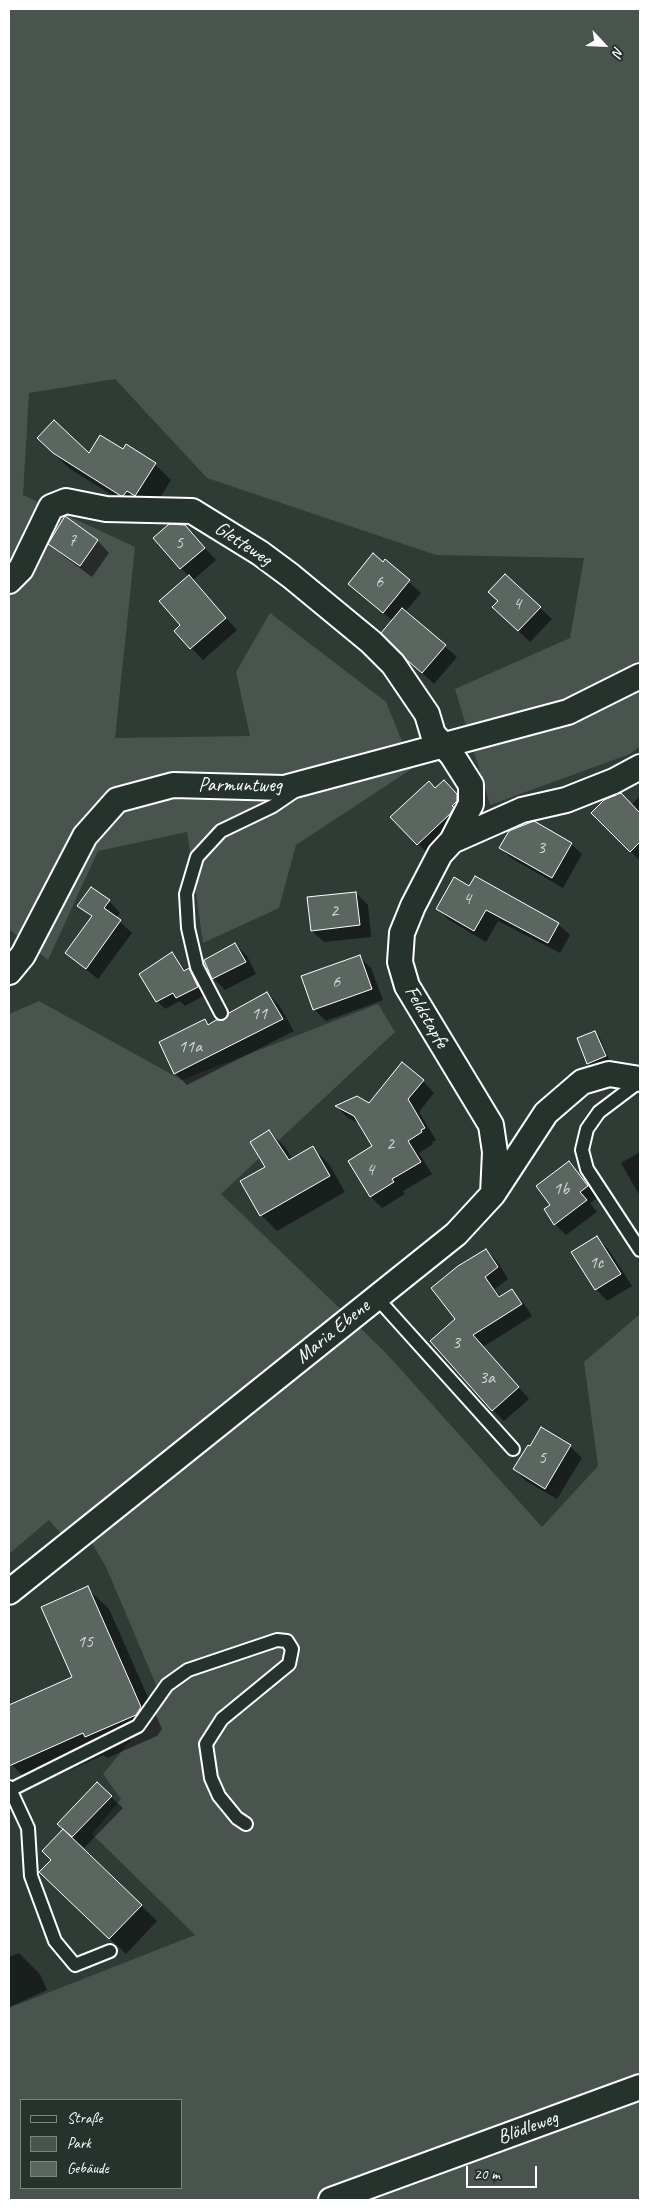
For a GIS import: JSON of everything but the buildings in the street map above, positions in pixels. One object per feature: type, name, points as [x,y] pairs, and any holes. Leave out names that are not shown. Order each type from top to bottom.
[{"type":"street","name":"Gletteweg","points":[[9,581],[21,569],[51,507],[66,501],[106,509],[192,511],[260,553],[371,642],[394,664],[412,689],[427,714],[433,734],[443,745]]},
{"type":"street","name":"Parmuntweg","points":[[9,972],[23,955],[85,836],[117,800],[174,785],[284,788],[568,712],[640,676]]},
{"type":"street","name":"Feldstapfe","points":[[443,745],[471,785],[471,804],[452,841],[440,854],[413,906],[402,933],[400,962],[407,986],[491,1125],[495,1152],[493,1194]]},
{"type":"street","name":"Feldstapfe","points":[[452,841],[522,810],[566,800],[598,787],[640,766]]},
{"type":"street","name":"Maria Ebene","points":[[9,1592],[456,1234],[493,1194],[546,1113],[582,1082],[609,1074],[640,1080]]},
{"type":"street","name":"Blödleweg","points":[[331,2200],[640,2088]]},
{"type":"lane","points":[[221,1013],[197,967],[188,928],[186,894],[197,857],[221,831],[273,806],[312,780]]},
{"type":"lane","points":[[640,1080],[599,1112],[587,1129],[582,1150],[587,1169],[640,1250]]},
{"type":"lane","points":[[377,1298],[513,1449]]},
{"type":"lane","points":[[110,1951],[75,1965],[56,1941],[31,1876],[28,1828],[10,1788],[138,1726],[167,1684],[188,1670],[277,1640],[287,1642],[292,1649],[290,1664],[222,1720],[206,1744],[211,1778],[219,1796],[237,1818],[246,1824]]},
{"type":"green space","points":[[9,9],[640,9],[640,746],[630,754],[490,805],[455,689],[570,638],[584,558],[436,555],[207,478],[115,379],[29,393],[23,495],[135,547],[115,738],[250,736],[236,672],[270,613],[386,702],[413,768],[296,845],[279,908],[203,943],[187,832],[98,851],[48,960],[9,929]]},
{"type":"green space","points":[[39,1001],[182,1080],[378,1004],[395,1032],[221,1194],[386,1353],[542,1527],[598,1466],[584,1362],[640,1314],[640,2200],[9,2200],[9,2008],[195,1935],[92,1834],[121,1799],[103,1774],[163,1701],[106,1567],[80,1523],[61,1534],[49,1520],[9,1554],[9,1014]]}]
